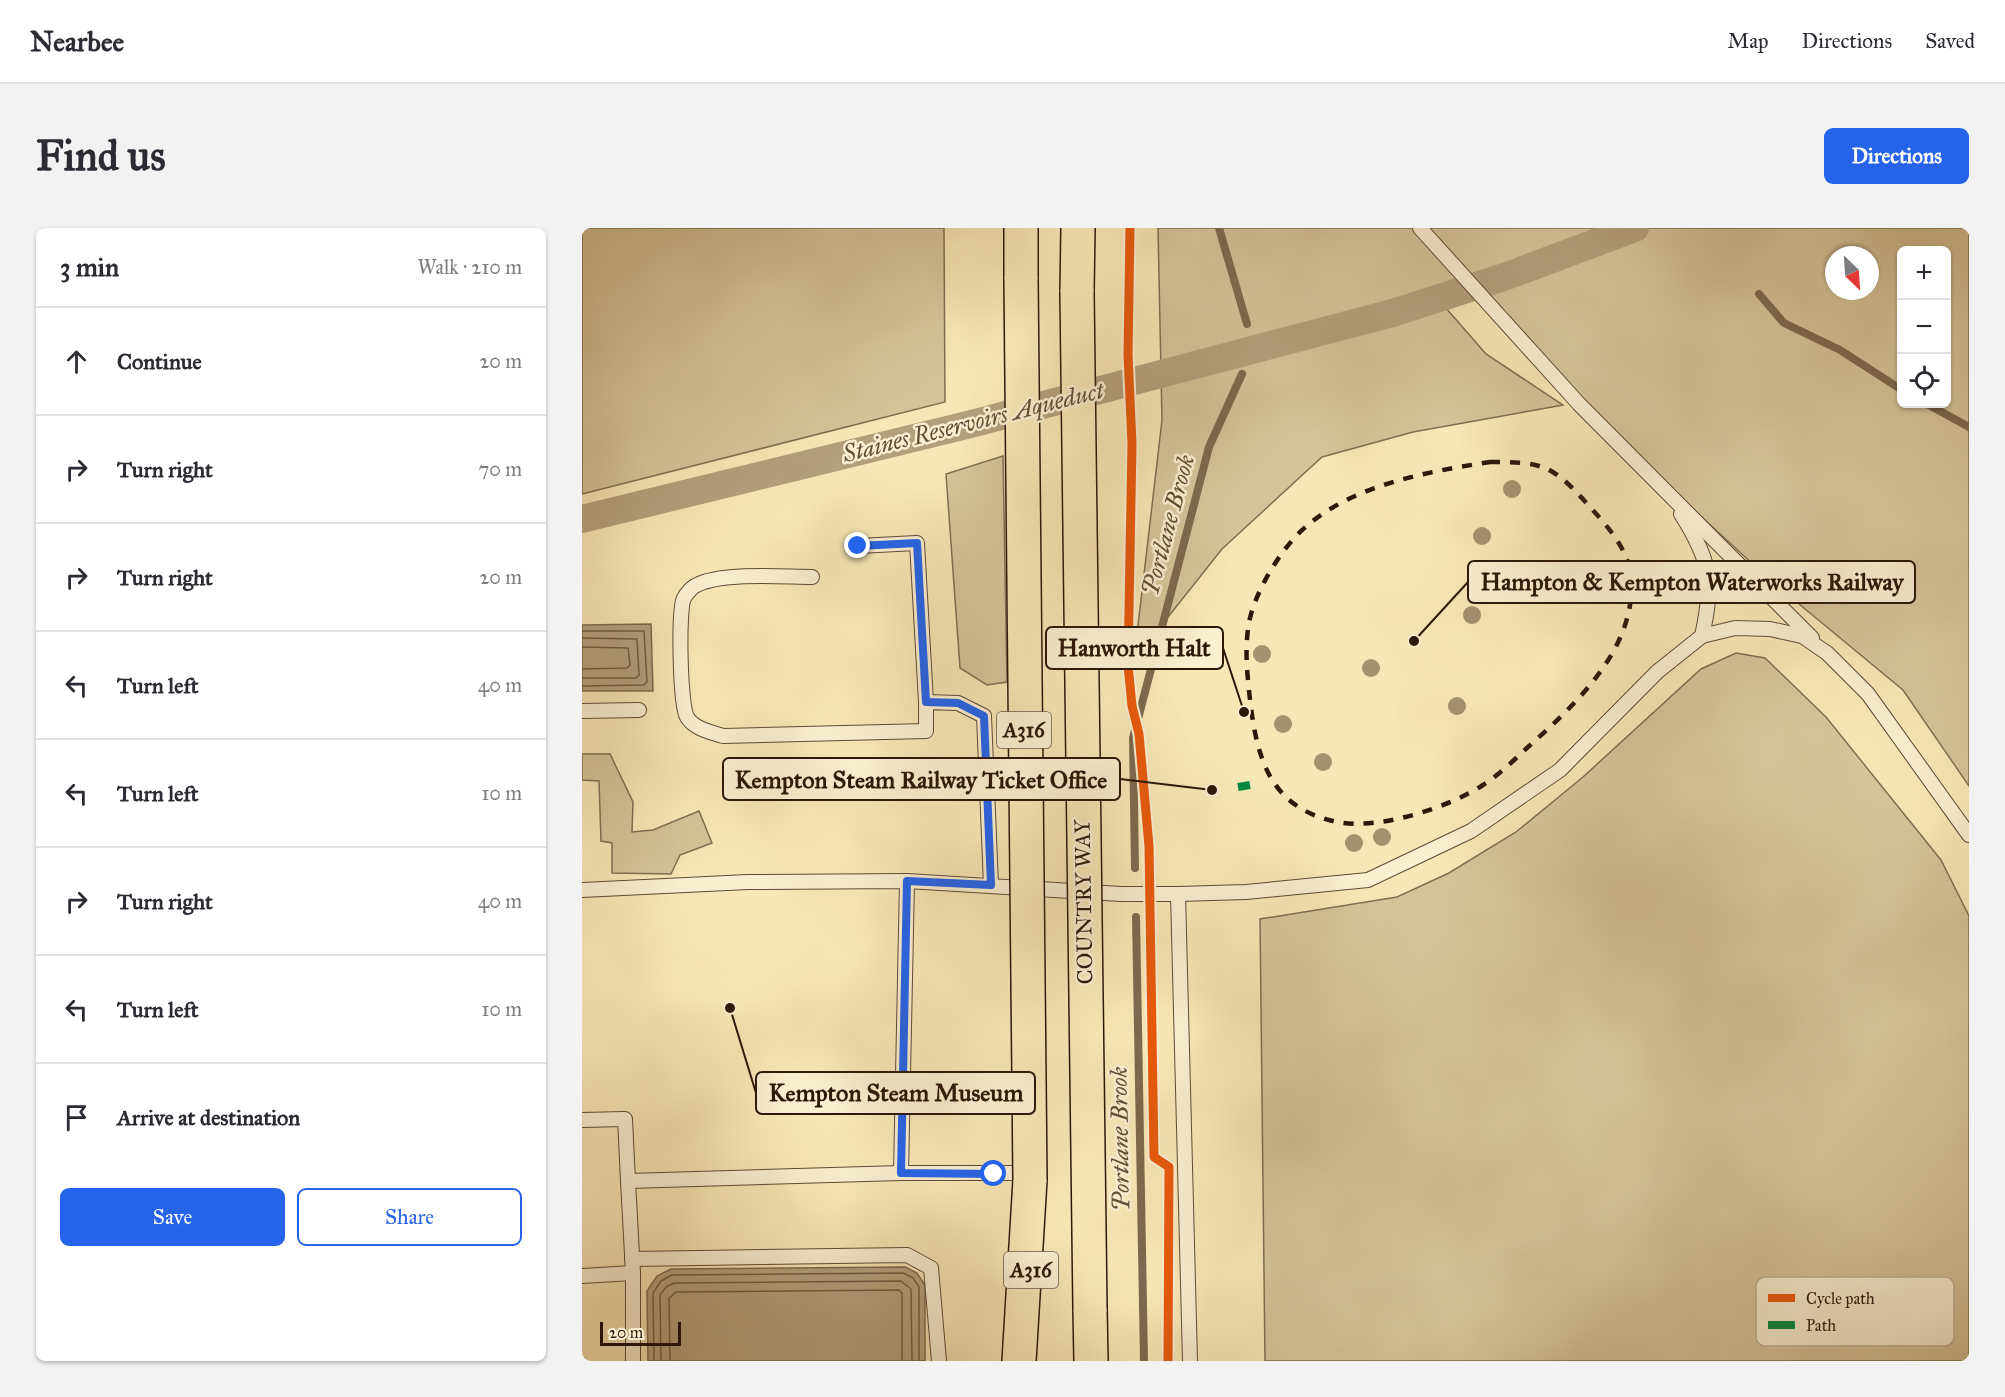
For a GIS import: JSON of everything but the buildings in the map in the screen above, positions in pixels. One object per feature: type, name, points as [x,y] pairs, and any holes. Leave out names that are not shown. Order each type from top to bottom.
[{"type":"highway","name":"A316","points":[[1021,228],[1022,1177],[1032,1361]]},
{"type":"highway","name":"COUNTRY WAY","points":[[1078,228],[1091,1361]]},
{"type":"highway","points":[[1019,1361],[1022,1177]]},
{"type":"lane","points":[[1420,228],[1579,404],[1868,694],[1969,835]]},
{"type":"lane","points":[[1667,491],[1696,537],[1708,565],[1710,600],[1702,636]]},
{"type":"lane","points":[[812,577],[738,576],[696,585],[684,598],[681,615],[682,697],[687,717],[695,726],[723,736],[926,731],[917,543],[858,546]]},
{"type":"lane","points":[[582,890],[748,882],[907,881],[1121,894],[1178,894],[1246,892],[1368,880],[1471,831],[1560,770],[1657,672],[1702,636],[1735,628],[1770,629],[1802,636],[1827,653]]},
{"type":"lane","points":[[926,702],[958,703],[984,716],[991,885]]},
{"type":"lane","points":[[582,711],[639,710]]},
{"type":"lane","points":[[901,1173],[907,881]]},
{"type":"lane","points":[[1178,894],[1190,1361]]},
{"type":"lane","points":[[582,1120],[625,1119],[633,1266],[633,1361]]},
{"type":"lane","points":[[628,1181],[901,1173],[1022,1177]]},
{"type":"lane","points":[[582,1276],[633,1266],[907,1255],[931,1268],[939,1361]]},
{"type":"shaded area","points":[[582,228],[944,228],[945,402],[582,494]]},
{"type":"shaded area","points":[[1158,228],[1969,228],[1969,786],[1903,690],[1770,580],[1579,404],[1509,326],[1466,289],[1462,282],[1432,292],[1486,354],[1563,405],[1413,432],[1322,457],[1222,549],[1134,660],[1162,420]]},
{"type":"shaded area","points":[[1003,456],[1007,682],[987,685],[960,668],[946,474]]},
{"type":"shaded area","points":[[1736,653],[1765,658],[1826,717],[1941,860],[1969,916],[1969,1361],[1265,1361],[1260,919],[1397,897],[1449,873],[1516,832],[1583,777],[1701,669]]},
{"type":"shaded area","points":[[582,754],[610,754],[633,802],[632,832],[653,830],[699,811],[712,843],[680,855],[671,874],[612,873],[612,843],[601,841],[599,781],[582,780]]},
{"type":"water","points":[[651,624],[653,691],[582,691],[582,625]]},
{"type":"water","points":[[905,1267],[917,1273],[925,1285],[925,1361],[648,1361],[647,1291],[657,1276],[671,1269]]},
{"type":"waterway","name":"Portlane Brook","points":[[1219,228],[1247,324]]},
{"type":"waterway","name":"Staines Reservoirs Aqueduct","points":[[582,519],[971,424],[1396,312],[1504,277],[1635,228]]},
{"type":"waterway","points":[[1759,294],[1784,323],[1840,350],[1897,387]]},
{"type":"waterway","name":"Portlane Brook","points":[[1135,868],[1133,738],[1209,447],[1242,374]]},
{"type":"waterway","points":[[1934,408],[1969,427]]},
{"type":"waterway","name":"Portlane Brook","points":[[1136,917],[1144,1361]]},
{"type":"railway","points":[[1490,462],[1524,463],[1548,469],[1567,483],[1617,540],[1626,558],[1631,578],[1630,604],[1624,628],[1613,651],[1583,694],[1565,713],[1501,772],[1468,794],[1413,815],[1373,823],[1337,822],[1314,815],[1296,805],[1282,793],[1271,778],[1257,742],[1250,700],[1247,648],[1250,618],[1263,584],[1277,561],[1300,532],[1341,503],[1389,483],[1490,462]]},
{"type":"marked path","points":[[1238,787],[1250,785]]},
{"type":"cycle path","points":[[1130,228],[1128,355],[1132,444],[1128,665],[1132,706],[1139,734],[1149,846],[1154,1157],[1169,1167],[1168,1361]]},
{"type":"place","name":"Hampton & Kempton Waterworks Railway","points":[[1414,641]]},
{"type":"place","name":"Hanworth Halt","points":[[1244,712]]},
{"type":"place","name":"Kempton Steam Railway Ticket Office","points":[[1212,790]]},
{"type":"place","name":"Kempton Steam Museum","points":[[730,1008]]},
{"type":"route","points":[[858,546],[917,543],[926,702],[958,703],[984,716],[991,838],[991,885],[907,881],[901,1173],[994,1174]]}]
